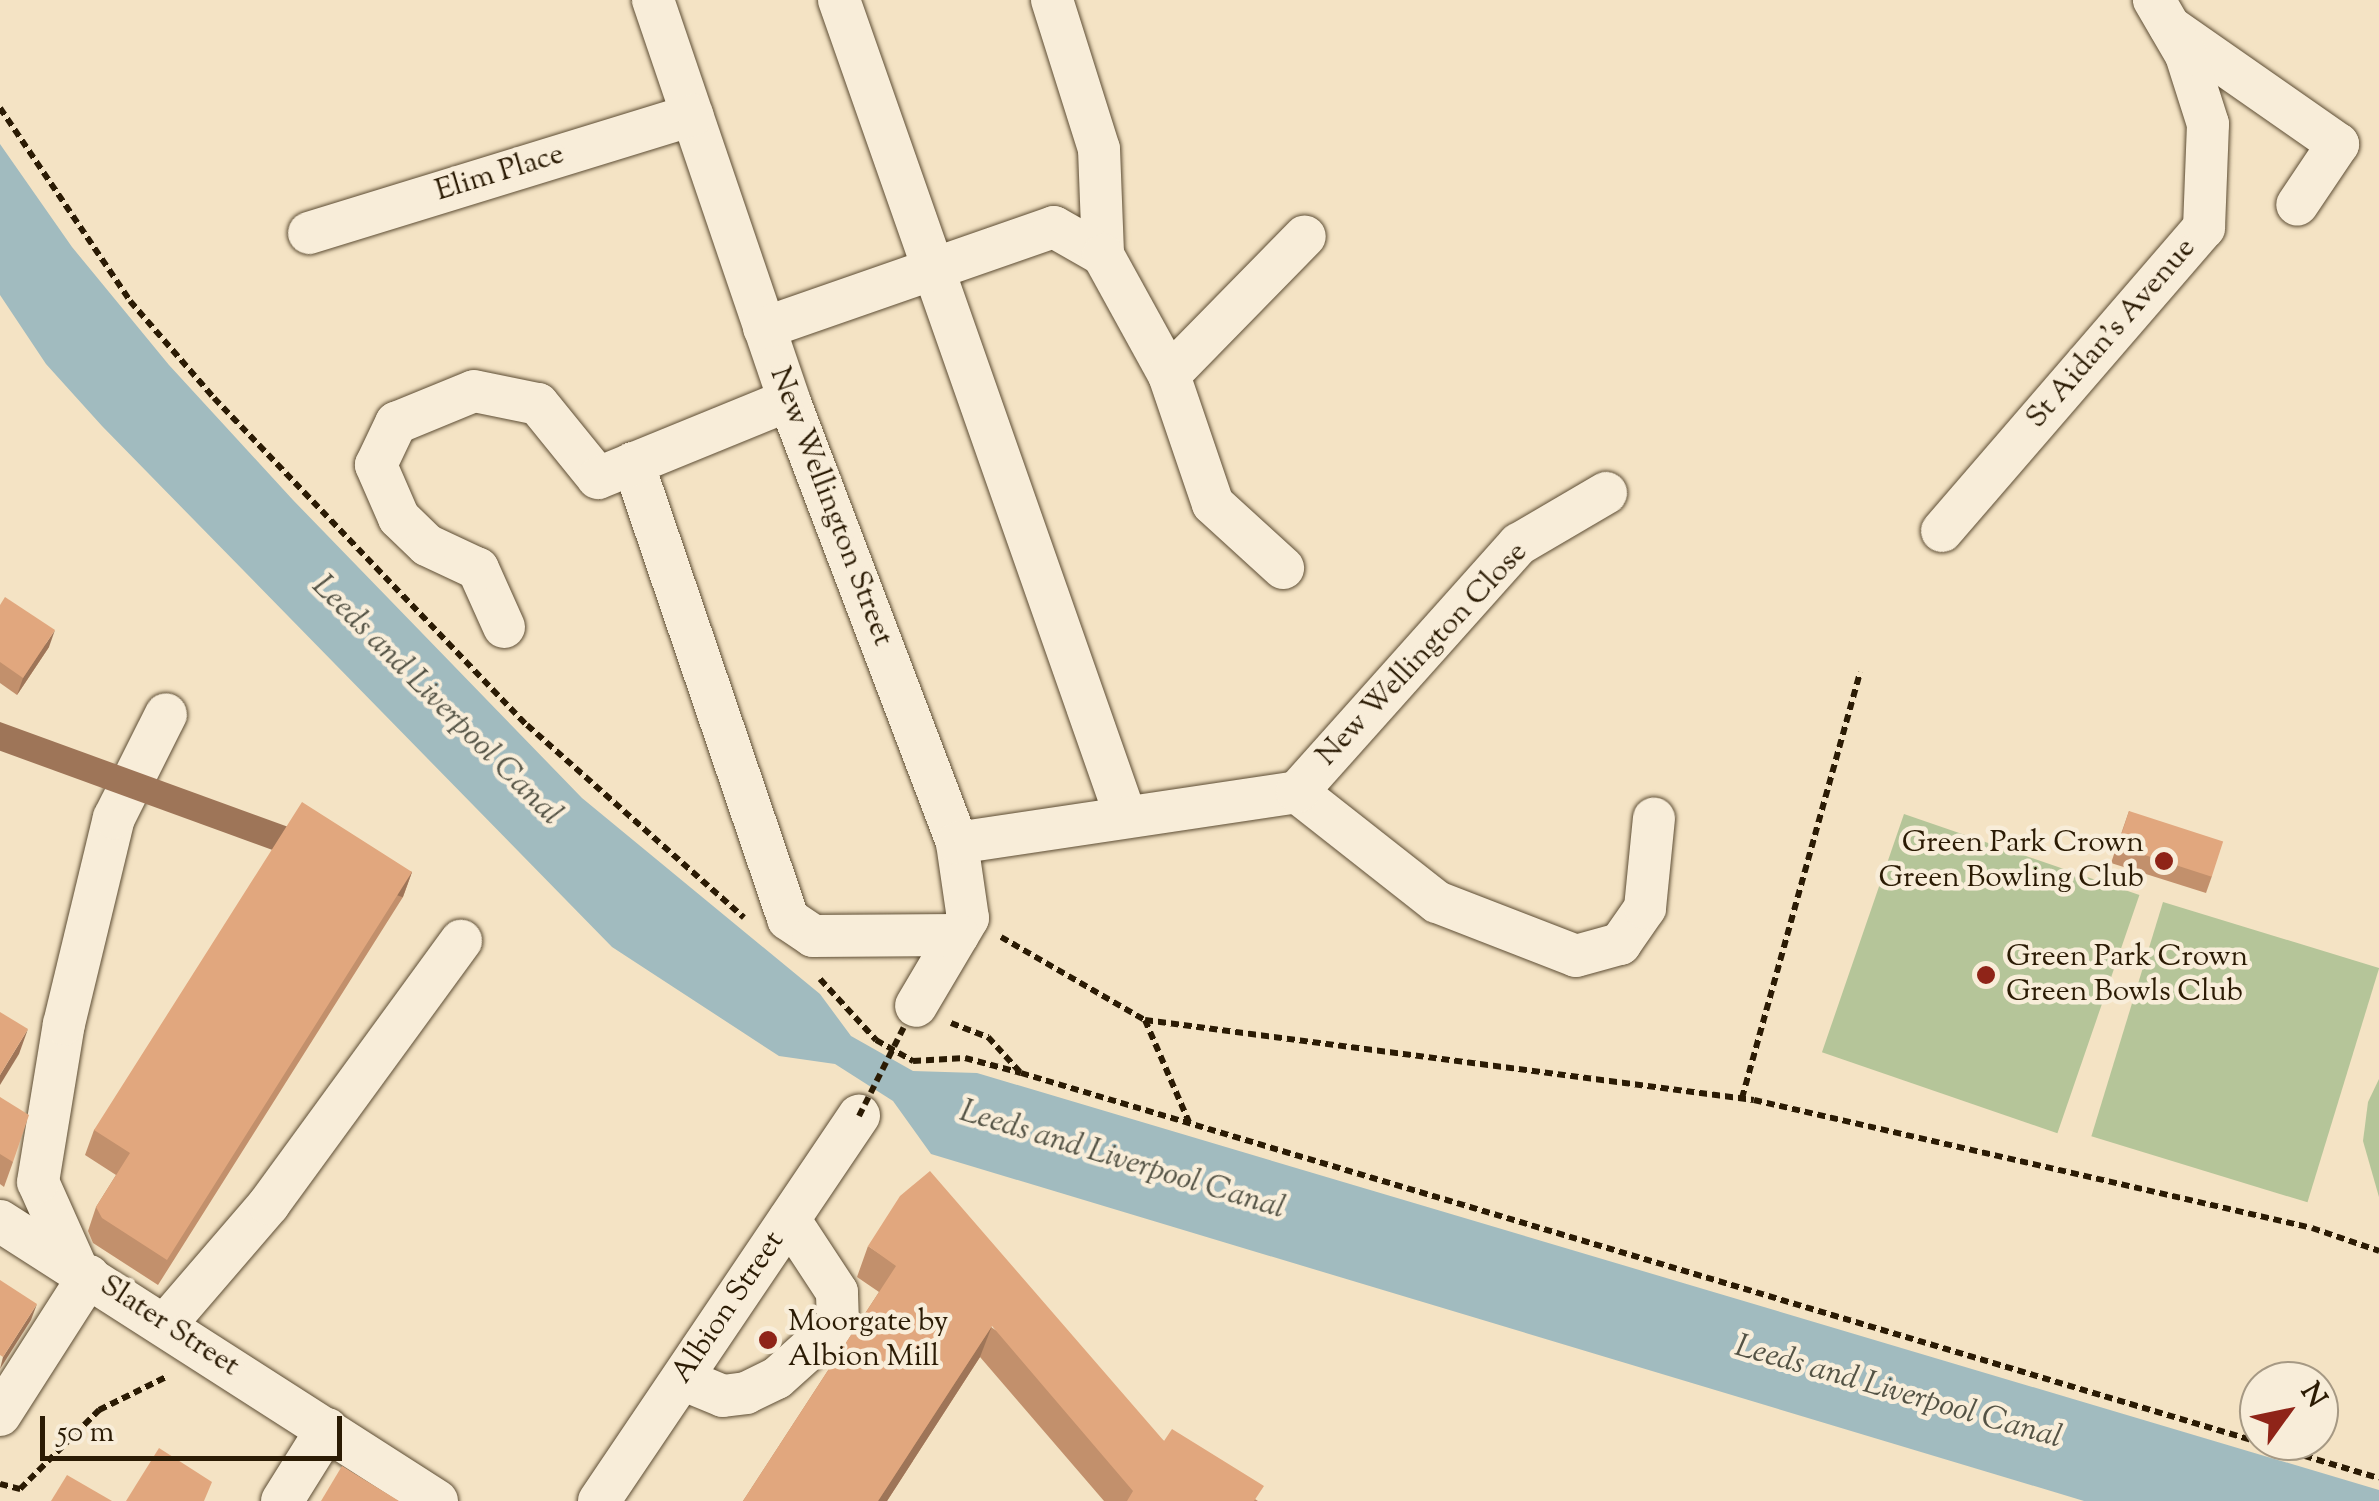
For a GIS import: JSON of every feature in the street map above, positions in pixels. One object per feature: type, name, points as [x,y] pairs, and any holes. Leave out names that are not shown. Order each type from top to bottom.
[{"type":"street","name":"New Wellington Street","points":[[653,0],[789,400],[958,844],[962,927]]},
{"type":"street","points":[[839,0],[1125,815]]},
{"type":"street","points":[[1052,0],[1099,150],[1103,255],[1169,376],[1213,504],[1283,568]]},
{"type":"street","points":[[2162,13],[2338,144],[2297,205]]},
{"type":"street","name":"St Aidan's Avenue","points":[[1942,531],[2204,228],[2208,124],[2162,13]]},
{"type":"street","name":"Elim Place","points":[[308,233],[692,115]]},
{"type":"street","points":[[764,328],[1054,227],[1103,255]]},
{"type":"street","points":[[1169,376],[1304,236]]},
{"type":"street","points":[[504,627],[478,569],[427,545],[399,518],[376,465],[396,423],[474,391],[538,404],[598,478],[789,400]]},
{"type":"street","points":[[634,464],[788,918],[812,936],[962,927],[922,1017]]},
{"type":"street","name":"New Wellington Close","points":[[958,844],[1125,815],[1297,792],[1519,544],[1606,493]]},
{"type":"street","points":[[0,1415],[83,1272],[38,1182],[64,1024],[114,818],[166,714]]},
{"type":"street","name":"New Wellington Close","points":[[1297,792],[1437,902],[1514,936],[1576,956],[1620,944],[1645,908],[1654,818]]},
{"type":"street","points":[[178,1333],[461,940]]},
{"type":"street","name":"Albion Street","points":[[599,1501],[859,1116]]},
{"type":"street","points":[[682,1379],[723,1396],[746,1393],[777,1378],[838,1322],[837,1292],[789,1220]]},
{"type":"street","name":"Slater Street","points":[[0,1221],[437,1501]]},
{"type":"street","points":[[282,1501],[327,1429]]},
{"type":"path","points":[[0,108],[130,302],[214,398],[527,725],[759,931]]},
{"type":"path","points":[[1742,1098],[1860,672]]},
{"type":"path","points":[[962,927],[1145,1020],[1742,1098],[2312,1228],[2379,1251]]},
{"type":"path","points":[[808,969],[876,1040],[913,1061],[965,1058],[1021,1073],[2379,1478]]},
{"type":"path","points":[[859,1116],[922,1017],[988,1038],[1021,1073]]},
{"type":"path","points":[[1145,1020],[1189,1123]]},
{"type":"path","points":[[0,1484],[20,1489],[99,1410],[166,1378],[178,1333]]},
{"type":"green space","name":"Green Park Crown Green Bowls Club","points":[[1904,814],[2139,895],[2057,1133],[1822,1052]]},
{"type":"green space","name":"Green Park Crown Green Bowls Club","points":[[2163,902],[2379,968],[2307,1202],[2091,1136]]},
{"type":"green space","points":[[2379,1079],[2379,1197],[2363,1141],[2368,1102]]},
{"type":"water","name":"Leeds and Liverpool Canal","points":[[0,144],[72,247],[169,365],[293,500],[582,798],[820,994],[851,1036],[913,1071],[977,1073],[2239,1448],[2239,1461],[2281,1461],[2379,1490],[2379,1501],[2084,1501],[931,1154],[893,1101],[835,1064],[779,1056],[612,947],[102,426],[46,364],[0,295]]},
{"type":"building","points":[[5,597],[55,630],[23,678],[0,662],[0,605]]},
{"type":"building","points":[[302,802],[412,872],[167,1260],[102,1218],[96,1207],[130,1153],[94,1130]]},
{"type":"building","points":[[2129,811],[2223,842],[2212,877],[2118,846]]},
{"type":"building","points":[[0,1012],[28,1029],[0,1075]]},
{"type":"building","points":[[0,1097],[29,1115],[13,1162],[0,1154]]},
{"type":"building","points":[[930,1171],[1164,1441],[1172,1429],[1264,1486],[1254,1501],[1127,1501],[1133,1491],[992,1326],[878,1501],[743,1501],[896,1266],[868,1246],[900,1196]]},
{"type":"building","points":[[0,1280],[37,1304],[3,1357],[0,1355]]},
{"type":"building","points":[[159,1448],[212,1482],[204,1501],[126,1501]]},
{"type":"building","points":[[342,1466],[399,1501],[321,1501]]},
{"type":"building","points":[[67,1475],[112,1501],[51,1501]]},
{"type":"place","name":"Green Park Crown Green Bowling Club","points":[[2164,861]]},
{"type":"place","name":"Green Park Crown Green Bowls Club","points":[[1986,975]]},
{"type":"place","name":"Moorgate by Albion Mill","points":[[768,1340]]}]
